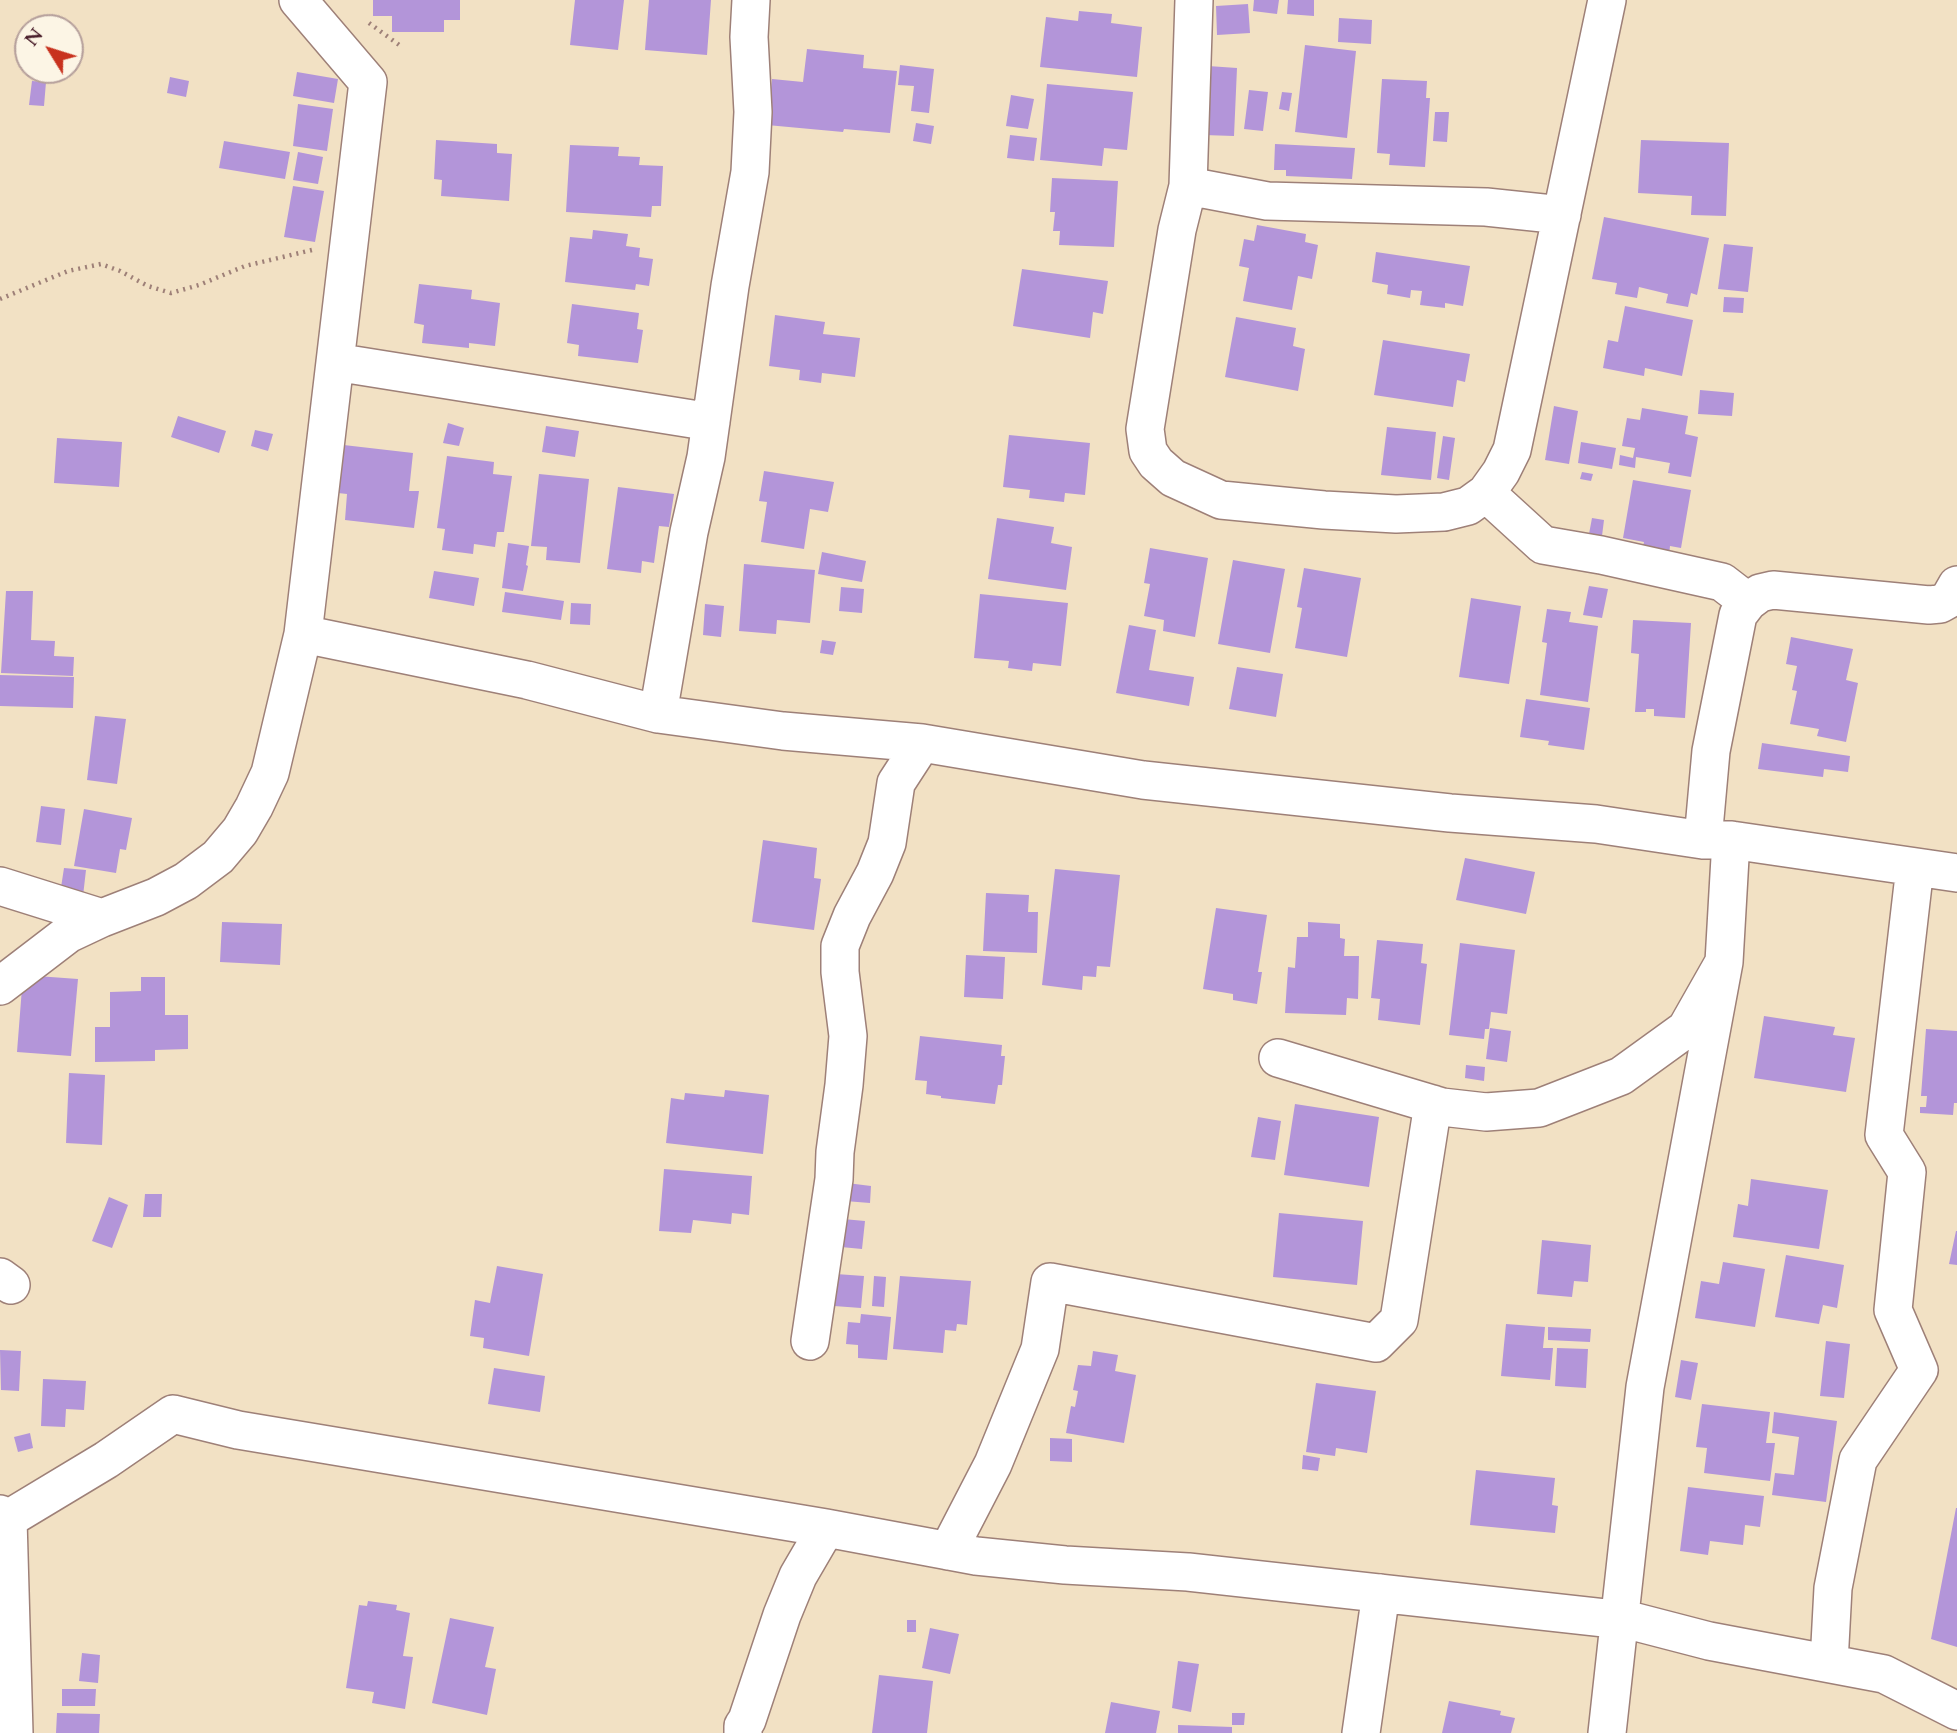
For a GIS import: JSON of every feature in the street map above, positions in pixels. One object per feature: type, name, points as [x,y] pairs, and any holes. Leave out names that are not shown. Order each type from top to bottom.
[{"type":"street","points":[[0,986],[68,934],[156,897],[186,881],[218,858],[240,831],[270,773],[303,634],[368,82],[298,0]]},
{"type":"street","points":[[658,715],[689,532],[706,457],[730,286],[750,173],[753,111],[749,37],[751,0]]},
{"type":"street","points":[[1195,0],[1188,186],[1177,230],[1145,429],[1148,451],[1156,463],[1173,478],[1221,500],[1395,514],[1444,512],[1468,506],[1486,493],[1512,450],[1607,0]]},
{"type":"street","points":[[1188,186],[1267,201],[1486,208],[1562,215]]},
{"type":"street","points":[[335,362],[711,422]]},
{"type":"street","points":[[1486,493],[1543,545],[1723,582],[1748,602]]},
{"type":"street","points":[[1607,1733],[1645,1387],[1724,962],[1711,751],[1738,615],[1748,602],[1760,593],[1773,590],[1929,605],[1940,604],[1954,595]]},
{"type":"street","points":[[303,634],[527,680],[658,715],[783,732],[922,743],[1143,780],[1450,813],[1596,824],[1957,873]]},
{"type":"street","points":[[810,1341],[834,1179],[848,1035],[839,946],[887,843],[896,783],[922,743]]},
{"type":"street","points":[[1829,1663],[1833,1588],[1858,1460],[1919,1370],[1893,1310],[1907,1172],[1884,1135],[1915,867]]},
{"type":"street","points":[[0,886],[102,918]]},
{"type":"street","points":[[1278,1058],[1433,1104],[1486,1112],[1539,1108],[1621,1076],[1686,1029],[1724,962]]},
{"type":"street","points":[[947,1550],[993,1464],[1040,1349],[1050,1282],[1376,1343],[1399,1320],[1433,1104]]},
{"type":"street","points":[[14,1733],[4,1517],[106,1460],[173,1414],[238,1430],[826,1528],[976,1556],[1065,1565],[1188,1572],[1632,1621],[1709,1641],[1884,1674],[1957,1711]]},
{"type":"street","points":[[743,1733],[743,1726],[782,1615],[798,1576],[826,1528]]},
{"type":"street","points":[[1362,1733],[1381,1593]]},
{"type":"path","points":[[0,299],[68,271],[101,264],[148,286],[171,293],[200,285],[245,266],[350,241]]},
{"type":"building","points":[[373,0],[460,0],[460,20],[444,20],[444,32],[392,32],[392,16],[373,16]]},
{"type":"building","points":[[575,0],[624,0],[618,50],[570,45]]},
{"type":"building","points":[[649,0],[711,0],[707,55],[645,50]]},
{"type":"building","points":[[1254,0],[1279,0],[1277,14],[1253,11]]},
{"type":"building","points":[[1288,0],[1314,0],[1314,16],[1287,14]]},
{"type":"building","points":[[1248,4],[1250,33],[1217,35],[1216,6]]},
{"type":"building","points":[[1079,11],[1112,14],[1111,23],[1142,27],[1137,77],[1040,67],[1046,17],[1078,21]]},
{"type":"building","points":[[1339,18],[1372,20],[1371,44],[1338,42]]},
{"type":"building","points":[[1305,45],[1356,51],[1347,138],[1295,132]]},
{"type":"building","points":[[807,49],[864,55],[863,68],[897,71],[890,133],[767,125],[772,79],[803,82]]},
{"type":"building","points":[[900,65],[934,69],[929,113],[911,111],[914,86],[898,85]]},
{"type":"building","points":[[1208,66],[1237,68],[1234,136],[1204,135]]},
{"type":"building","points":[[297,72],[338,79],[334,103],[293,96]]},
{"type":"building","points":[[170,77],[189,81],[186,97],[167,93]]},
{"type":"building","points":[[1382,79],[1427,81],[1426,98],[1430,98],[1425,167],[1389,165],[1390,154],[1377,153]]},
{"type":"building","points":[[32,84],[46,84],[44,106],[29,105]]},
{"type":"building","points":[[1047,84],[1133,92],[1127,150],[1104,148],[1102,166],[1040,160]]},
{"type":"building","points":[[1249,90],[1268,92],[1263,131],[1244,129]]},
{"type":"building","points":[[1282,92],[1292,93],[1289,111],[1279,109]]},
{"type":"building","points":[[1011,95],[1034,99],[1028,129],[1006,126]]},
{"type":"building","points":[[298,104],[333,109],[327,151],[293,146]]},
{"type":"building","points":[[1435,112],[1449,112],[1447,142],[1433,141]]},
{"type":"building","points":[[916,123],[934,126],[931,144],[913,141]]},
{"type":"building","points":[[1010,135],[1037,138],[1034,161],[1007,158]]},
{"type":"building","points":[[436,140],[497,144],[497,153],[512,154],[509,201],[441,196],[442,180],[434,179]]},
{"type":"building","points":[[1641,140],[1729,143],[1726,216],[1691,215],[1692,196],[1638,193]]},
{"type":"building","points":[[224,141],[290,152],[285,179],[219,168]]},
{"type":"building","points":[[1275,144],[1355,148],[1352,179],[1286,176],[1286,170],[1274,170]]},
{"type":"building","points":[[570,145],[619,147],[618,156],[640,157],[639,165],[663,166],[661,206],[652,206],[651,217],[566,212]]},
{"type":"building","points":[[298,152],[323,157],[318,184],[293,180]]},
{"type":"building","points":[[1052,178],[1118,181],[1114,247],[1059,245],[1060,231],[1053,231],[1055,212],[1050,212]]},
{"type":"building","points":[[293,186],[324,191],[315,242],[284,237]]},
{"type":"building","points":[[1604,217],[1709,238],[1697,295],[1691,293],[1688,307],[1666,303],[1668,294],[1639,287],[1637,298],[1615,294],[1617,283],[1592,279]]},
{"type":"building","points":[[1257,225],[1306,234],[1305,242],[1318,245],[1312,279],[1298,276],[1292,310],[1243,301],[1249,268],[1239,266],[1244,239],[1254,241]]},
{"type":"building","points":[[593,230],[628,234],[626,246],[640,248],[639,257],[653,259],[649,286],[636,284],[635,290],[565,282],[570,237],[592,239]]},
{"type":"building","points":[[1724,244],[1753,247],[1748,292],[1718,289]]},
{"type":"building","points":[[1376,252],[1470,266],[1463,306],[1445,303],[1445,308],[1420,305],[1422,291],[1411,290],[1410,298],[1387,294],[1388,285],[1372,282]]},
{"type":"building","points":[[1022,269],[1108,281],[1103,314],[1093,312],[1090,338],[1013,326]]},
{"type":"building","points":[[419,284],[472,290],[471,299],[500,303],[495,346],[469,343],[469,348],[422,343],[424,325],[414,323]]},
{"type":"building","points":[[1724,297],[1744,298],[1743,313],[1723,312]]},
{"type":"building","points":[[572,304],[639,313],[637,329],[643,330],[638,363],[578,356],[579,345],[567,343]]},
{"type":"building","points":[[1625,306],[1693,320],[1682,376],[1645,368],[1644,376],[1603,368],[1608,340],[1618,342]]},
{"type":"building","points":[[775,315],[825,322],[823,334],[860,338],[855,377],[822,373],[821,383],[799,380],[800,370],[769,366]]},
{"type":"building","points":[[1236,317],[1296,328],[1293,346],[1305,349],[1298,391],[1225,377]]},
{"type":"building","points":[[1383,340],[1470,354],[1465,382],[1457,380],[1453,407],[1374,395]]},
{"type":"building","points":[[1700,390],[1734,393],[1732,416],[1698,414]]},
{"type":"building","points":[[1554,406],[1578,411],[1569,464],[1545,460]]},
{"type":"building","points":[[1642,408],[1688,416],[1685,434],[1698,437],[1691,477],[1668,473],[1670,463],[1636,457],[1635,468],[1619,465],[1620,455],[1633,458],[1635,448],[1622,446],[1627,418],[1640,420]]},
{"type":"building","points":[[178,416],[226,431],[219,453],[171,437]]},
{"type":"building","points":[[448,423],[464,428],[459,446],[443,443]]},
{"type":"building","points":[[546,426],[579,431],[575,457],[542,452]]},
{"type":"building","points":[[1387,427],[1436,432],[1431,480],[1381,475]]},
{"type":"building","points":[[255,430],[273,434],[268,451],[251,446]]},
{"type":"building","points":[[1009,435],[1090,443],[1085,495],[1065,493],[1064,502],[1029,498],[1030,490],[1003,487]]},
{"type":"building","points":[[1443,436],[1455,438],[1449,480],[1437,478]]},
{"type":"building","points":[[57,438],[122,442],[119,487],[54,483]]},
{"type":"building","points":[[1581,442],[1616,448],[1612,469],[1578,463]]},
{"type":"building","points":[[335,444],[413,453],[409,491],[419,491],[414,528],[345,520],[347,494],[329,492]]},
{"type":"building","points":[[447,456],[494,462],[493,474],[512,476],[504,532],[497,532],[495,547],[474,544],[473,554],[442,550],[445,529],[437,528]]},
{"type":"building","points":[[764,471],[834,482],[828,512],[810,509],[804,549],[761,542],[767,502],[759,501]]},
{"type":"building","points":[[1582,472],[1593,474],[1591,481],[1580,479]]},
{"type":"building","points":[[539,474],[589,479],[580,563],[546,560],[547,547],[531,546]]},
{"type":"building","points":[[1633,480],[1691,490],[1681,548],[1670,546],[1669,555],[1642,550],[1644,542],[1623,538]]},
{"type":"building","points":[[618,487],[674,494],[669,527],[659,526],[654,563],[642,561],[641,573],[607,569]]},
{"type":"building","points":[[997,518],[1054,527],[1051,543],[1072,547],[1066,590],[988,579]]},
{"type":"building","points":[[1592,518],[1604,520],[1602,536],[1589,534]]},
{"type":"building","points":[[508,543],[529,546],[523,591],[502,588]]},
{"type":"building","points":[[1150,548],[1208,558],[1195,637],[1163,631],[1164,620],[1144,616],[1150,584],[1144,583]]},
{"type":"building","points":[[822,552],[866,561],[862,582],[818,574]]},
{"type":"building","points":[[1233,560],[1285,569],[1270,653],[1218,644]]},
{"type":"building","points":[[744,564],[815,570],[810,623],[777,620],[776,634],[739,631]]},
{"type":"building","points":[[1304,568],[1361,578],[1347,657],[1295,648],[1302,608],[1297,607]]},
{"type":"building","points":[[434,571],[479,578],[474,606],[429,598]]},
{"type":"building","points":[[1589,586],[1608,589],[1602,618],[1583,615]]},
{"type":"building","points":[[841,587],[864,589],[862,613],[839,611]]},
{"type":"building","points":[[6,591],[33,591],[31,640],[55,641],[54,656],[74,657],[73,676],[1,673]]},
{"type":"building","points":[[505,592],[564,601],[561,620],[502,612]]},
{"type":"building","points":[[980,594],[1068,603],[1061,666],[1033,663],[1032,671],[1008,668],[1009,661],[974,658]]},
{"type":"building","points":[[1471,598],[1521,606],[1509,684],[1459,677]]},
{"type":"building","points":[[571,603],[591,604],[590,625],[570,624]]},
{"type":"building","points":[[705,604],[724,606],[721,637],[703,635]]},
{"type":"building","points":[[1547,609],[1571,612],[1569,622],[1598,626],[1588,702],[1540,695],[1547,643],[1542,642]]},
{"type":"building","points":[[1633,620],[1691,623],[1685,718],[1654,716],[1654,709],[1635,712],[1639,654],[1631,653]]},
{"type":"building","points":[[1129,625],[1156,630],[1149,670],[1194,677],[1189,706],[1116,693]]},
{"type":"building","points":[[1791,637],[1853,649],[1846,680],[1858,683],[1846,742],[1817,736],[1819,729],[1790,724],[1797,691],[1792,690],[1797,666],[1786,664]]},
{"type":"building","points":[[822,640],[836,642],[833,655],[820,653]]},
{"type":"building","points":[[1237,667],[1283,674],[1276,717],[1229,709]]},
{"type":"building","points":[[0,675],[74,677],[73,708],[0,706]]},
{"type":"building","points":[[1526,699],[1590,708],[1584,750],[1548,745],[1549,741],[1520,737]]},
{"type":"building","points":[[95,716],[126,719],[117,784],[87,780]]},
{"type":"building","points":[[1762,743],[1850,756],[1848,772],[1824,769],[1823,777],[1758,769]]},
{"type":"building","points":[[41,806],[65,809],[61,845],[36,842]]},
{"type":"building","points":[[84,809],[132,818],[126,850],[120,849],[116,873],[74,866]]},
{"type":"building","points":[[763,840],[817,848],[814,878],[821,879],[814,930],[752,922]]},
{"type":"building","points":[[1465,858],[1535,872],[1526,914],[1456,900]]},
{"type":"building","points":[[64,868],[86,870],[83,896],[60,894]]},
{"type":"building","points":[[1055,869],[1120,875],[1110,967],[1097,966],[1096,977],[1083,976],[1082,990],[1042,985]]},
{"type":"building","points":[[986,893],[1029,895],[1028,912],[1038,912],[1037,953],[983,951]]},
{"type":"building","points":[[1216,908],[1267,915],[1258,972],[1262,972],[1257,1004],[1233,1000],[1233,994],[1203,989]]},
{"type":"building","points":[[222,922],[282,924],[280,965],[220,962]]},
{"type":"building","points":[[1308,922],[1340,924],[1340,938],[1345,939],[1344,956],[1359,956],[1358,999],[1347,998],[1346,1015],[1285,1013],[1288,967],[1295,968],[1297,937],[1308,937]]},
{"type":"building","points":[[1377,940],[1423,944],[1421,963],[1427,964],[1420,1025],[1378,1020],[1380,999],[1371,998]]},
{"type":"building","points":[[1460,943],[1515,950],[1507,1014],[1491,1012],[1489,1029],[1485,1029],[1484,1039],[1449,1035]]},
{"type":"building","points":[[966,955],[1005,957],[1003,999],[964,997]]},
{"type":"building","points":[[23,975],[78,979],[71,1056],[17,1052]]},
{"type":"building","points":[[141,977],[165,977],[165,1015],[188,1015],[188,1049],[155,1050],[155,1061],[95,1062],[95,1027],[110,1027],[110,992],[141,991]]},
{"type":"building","points":[[1764,1016],[1835,1027],[1833,1035],[1855,1038],[1846,1092],[1754,1078]]},
{"type":"building","points":[[1490,1028],[1511,1031],[1507,1062],[1486,1059]]},
{"type":"building","points":[[1926,1029],[1957,1031],[1957,1103],[1954,1103],[1953,1115],[1920,1113],[1920,1107],[1926,1107],[1927,1096],[1921,1096]]},
{"type":"building","points":[[920,1036],[1002,1045],[1001,1056],[1005,1056],[1002,1085],[998,1085],[995,1104],[926,1094],[927,1081],[915,1080]]},
{"type":"building","points":[[1466,1065],[1485,1067],[1484,1081],[1465,1078]]},
{"type":"building","points":[[69,1073],[105,1075],[102,1145],[66,1143]]},
{"type":"building","points":[[725,1090],[769,1095],[763,1154],[666,1143],[671,1098],[684,1100],[685,1093],[724,1097]]},
{"type":"building","points":[[1295,1104],[1379,1117],[1369,1187],[1284,1175]]},
{"type":"building","points":[[1258,1117],[1281,1121],[1275,1160],[1251,1157]]},
{"type":"building","points":[[664,1169],[752,1176],[749,1215],[732,1213],[731,1224],[693,1220],[691,1233],[659,1231]]},
{"type":"building","points":[[1751,1179],[1828,1190],[1819,1249],[1733,1237],[1738,1204],[1748,1206]]},
{"type":"building","points":[[847,1183],[871,1186],[870,1203],[845,1201]]},
{"type":"building","points":[[145,1194],[162,1194],[161,1217],[143,1217]]},
{"type":"building","points":[[109,1197],[128,1205],[112,1248],[92,1241]]},
{"type":"building","points":[[1279,1213],[1363,1221],[1357,1285],[1273,1277]]},
{"type":"building","points":[[843,1219],[865,1221],[862,1249],[841,1247]]},
{"type":"building","points":[[1957,1231],[1957,1265],[1949,1264]]},
{"type":"building","points":[[1542,1240],[1591,1245],[1588,1282],[1574,1281],[1572,1297],[1537,1294]]},
{"type":"building","points":[[1786,1255],[1844,1265],[1837,1308],[1823,1305],[1819,1324],[1775,1317]]},
{"type":"building","points":[[1723,1262],[1765,1269],[1755,1327],[1695,1318],[1701,1281],[1719,1284]]},
{"type":"building","points":[[497,1266],[543,1274],[529,1356],[483,1348],[484,1338],[470,1336],[475,1300],[490,1303]]},
{"type":"building","points":[[836,1274],[864,1276],[861,1308],[834,1306]]},
{"type":"building","points":[[874,1276],[886,1277],[884,1307],[872,1306]]},
{"type":"building","points":[[900,1276],[971,1281],[967,1325],[957,1324],[956,1331],[945,1330],[943,1353],[893,1349]]},
{"type":"building","points":[[861,1314],[891,1317],[887,1360],[858,1358],[858,1345],[846,1344],[848,1322],[860,1323]]},
{"type":"building","points":[[1506,1324],[1545,1327],[1543,1348],[1553,1348],[1550,1380],[1501,1376]]},
{"type":"building","points":[[1548,1327],[1591,1329],[1590,1342],[1548,1340]]},
{"type":"building","points":[[1826,1341],[1850,1344],[1844,1398],[1820,1396]]},
{"type":"building","points":[[1557,1348],[1588,1349],[1586,1388],[1555,1386]]},
{"type":"building","points":[[0,1350],[21,1351],[19,1391],[1,1390]]},
{"type":"building","points":[[1093,1351],[1118,1355],[1115,1371],[1136,1375],[1124,1443],[1066,1433],[1071,1406],[1075,1407],[1078,1391],[1073,1390],[1078,1365],[1091,1366]]},
{"type":"building","points":[[1681,1360],[1698,1363],[1691,1400],[1675,1397]]},
{"type":"building","points":[[494,1368],[545,1376],[540,1412],[488,1404]]},
{"type":"building","points":[[43,1379],[86,1381],[84,1410],[66,1409],[65,1427],[41,1426]]},
{"type":"building","points":[[1316,1383],[1376,1391],[1367,1453],[1336,1448],[1335,1456],[1306,1452]]},
{"type":"building","points":[[1702,1404],[1770,1412],[1766,1443],[1775,1443],[1770,1481],[1704,1473],[1707,1448],[1696,1447]]},
{"type":"building","points":[[1774,1412],[1837,1421],[1826,1502],[1772,1495],[1775,1473],[1794,1475],[1799,1437],[1772,1433]]},
{"type":"building","points":[[30,1433],[33,1448],[18,1452],[14,1437]]},
{"type":"building","points":[[1050,1438],[1072,1439],[1072,1462],[1050,1461]]},
{"type":"building","points":[[1303,1455],[1320,1458],[1318,1471],[1302,1469]]},
{"type":"building","points":[[1476,1470],[1555,1478],[1552,1505],[1558,1506],[1555,1533],[1470,1525]]},
{"type":"building","points":[[1688,1487],[1764,1496],[1760,1527],[1745,1525],[1743,1545],[1710,1541],[1708,1555],[1680,1551]]},
{"type":"building","points":[[1957,1508],[1957,1647],[1931,1639]]},
{"type":"building","points":[[368,1601],[397,1605],[396,1610],[410,1613],[403,1656],[413,1657],[405,1709],[372,1703],[374,1692],[346,1688],[359,1605],[367,1606]]},
{"type":"building","points":[[450,1618],[494,1627],[485,1667],[496,1669],[487,1715],[432,1703]]},
{"type":"building","points":[[907,1620],[916,1620],[916,1632],[907,1632]]},
{"type":"building","points":[[930,1628],[959,1634],[950,1674],[922,1668]]},
{"type":"building","points":[[82,1653],[100,1655],[98,1683],[79,1681]]},
{"type":"building","points":[[1178,1661],[1199,1664],[1191,1712],[1172,1708]]},
{"type":"building","points":[[879,1675],[933,1681],[927,1733],[872,1733]]},
{"type":"building","points":[[62,1689],[96,1689],[95,1706],[62,1706]]},
{"type":"building","points":[[1449,1701],[1501,1711],[1500,1715],[1515,1718],[1511,1733],[1442,1733]]},
{"type":"building","points":[[1111,1702],[1160,1711],[1156,1733],[1105,1733]]},
{"type":"building","points":[[57,1713],[100,1714],[99,1733],[56,1733]]},
{"type":"building","points":[[1232,1713],[1245,1713],[1244,1725],[1232,1725]]},
{"type":"building","points":[[1178,1725],[1232,1727],[1232,1733],[1178,1733]]}]
